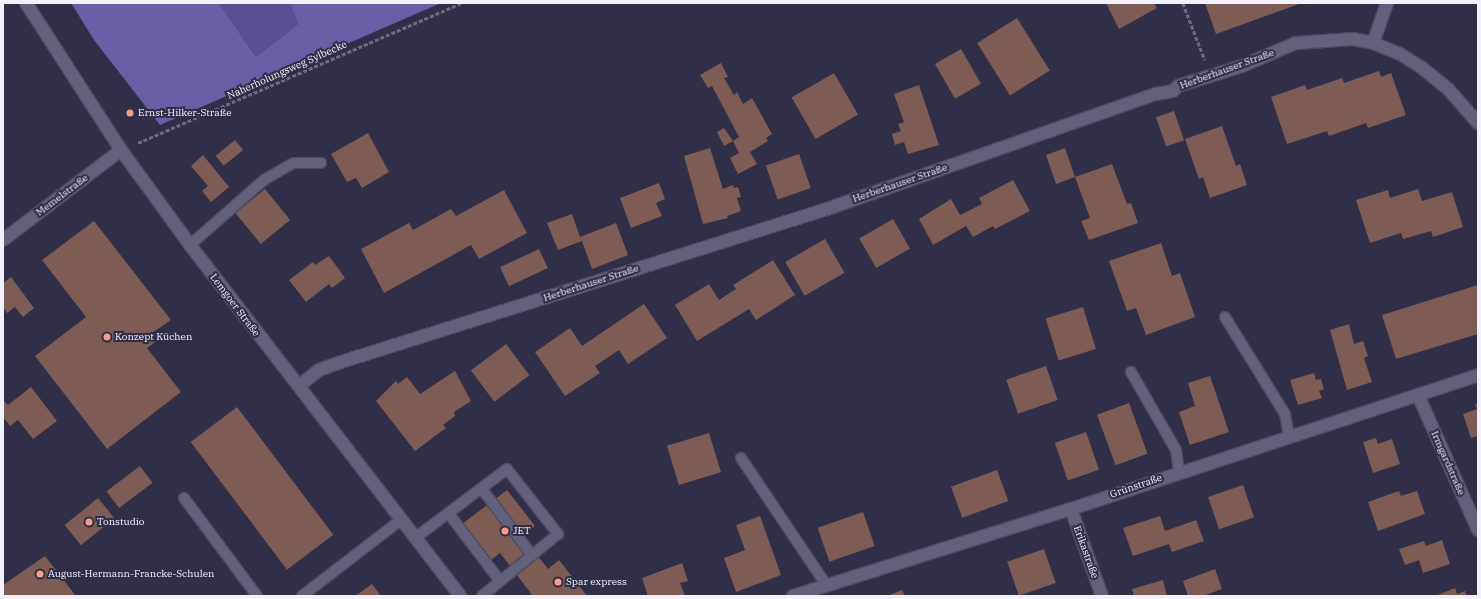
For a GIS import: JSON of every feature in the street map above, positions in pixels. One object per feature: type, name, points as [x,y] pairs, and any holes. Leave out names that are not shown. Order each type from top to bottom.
[{"type":"street","name":"Lemgoer Straße","points":[[26,3],[120,150],[190,245],[460,596]]},
{"type":"street","points":[[1373,43],[1386,3]]},
{"type":"street","name":"Herberhauser Straße","points":[[299,386],[319,370],[341,362],[827,209],[1156,94],[1173,91],[1178,86],[1242,66],[1296,43],[1303,45],[1333,38],[1353,39],[1373,43],[1421,67],[1449,90],[1478,123]]},
{"type":"street","name":"Memelstraße","points":[[3,240],[120,150]]},
{"type":"street","name":"Grünstraße","points":[[793,596],[1071,509],[1179,472],[1478,375]]},
{"type":"street","name":"Irmgardstraße","points":[[1418,395],[1478,530]]},
{"type":"street","name":"Erikastraße","points":[[1071,509],[1102,596]]},
{"type":"lane","points":[[190,245],[264,180],[294,163],[321,163]]},
{"type":"lane","points":[[1225,317],[1285,414],[1289,436]]},
{"type":"lane","points":[[1132,372],[1176,450],[1179,472]]},
{"type":"lane","points":[[741,458],[827,586]]},
{"type":"lane","points":[[415,538],[449,514],[507,469],[558,534],[482,596]]},
{"type":"lane","points":[[482,489],[532,555]]},
{"type":"lane","points":[[184,498],[258,596]]},
{"type":"lane","points":[[449,514],[500,581]]},
{"type":"lane","points":[[302,596],[402,519]]},
{"type":"path","name":"Naherholungsweg Sylbecke","points":[[120,150],[460,3]]},
{"type":"path","points":[[1183,3],[1211,75]]},
{"type":"shaded area","points":[[71,3],[219,3],[256,57],[298,24],[290,3],[441,3],[160,125],[94,40]]},
{"type":"shaded area","points":[[219,3],[290,3],[298,24],[256,57]]},
{"type":"building","points":[[1106,3],[1154,3],[1157,8],[1119,29]]},
{"type":"building","points":[[1205,3],[1302,3],[1216,34]]},
{"type":"building","points":[[1017,18],[1050,71],[1010,95],[977,43]]},
{"type":"building","points":[[961,49],[981,84],[955,99],[935,64]]},
{"type":"building","points":[[721,63],[728,77],[724,78],[734,95],[737,92],[743,104],[752,98],[772,134],[766,138],[768,141],[750,152],[757,164],[738,174],[730,158],[739,153],[733,141],[739,137],[712,86],[708,88],[700,75]]},
{"type":"building","points":[[1379,71],[1381,77],[1391,73],[1406,115],[1368,128],[1366,123],[1329,136],[1327,131],[1287,144],[1271,97],[1305,85],[1307,90],[1342,78],[1344,83]]},
{"type":"building","points":[[834,73],[858,115],[816,139],[792,98]]},
{"type":"building","points":[[919,85],[939,145],[908,154],[904,142],[895,145],[892,134],[901,131],[898,124],[904,122],[894,94]]},
{"type":"building","points":[[1174,111],[1184,140],[1166,146],[1156,117]]},
{"type":"building","points":[[1222,126],[1236,166],[1240,164],[1247,185],[1210,198],[1203,177],[1199,179],[1185,139]]},
{"type":"building","points":[[724,128],[733,141],[724,146],[717,132]]},
{"type":"building","points":[[368,133],[389,172],[362,188],[356,178],[347,182],[331,154]]},
{"type":"building","points":[[235,140],[243,150],[224,166],[216,156]]},
{"type":"building","points":[[710,148],[723,189],[733,185],[734,188],[738,187],[741,197],[737,198],[741,211],[727,216],[728,218],[703,224],[684,156]]},
{"type":"building","points":[[1065,148],[1075,177],[1056,184],[1046,155]]},
{"type":"building","points":[[799,154],[811,188],[778,199],[766,165]]},
{"type":"building","points":[[203,155],[229,187],[211,202],[202,191],[208,186],[191,166]]},
{"type":"building","points":[[1112,164],[1127,204],[1131,203],[1138,223],[1089,240],[1081,221],[1090,218],[1075,177]]},
{"type":"building","points":[[1013,180],[1030,211],[995,229],[993,226],[973,237],[966,226],[933,245],[919,219],[951,199],[960,215],[982,204],[979,198]]},
{"type":"building","points":[[659,183],[665,199],[656,203],[662,216],[631,228],[620,198]]},
{"type":"building","points":[[265,189],[290,220],[261,244],[235,213]]},
{"type":"building","points":[[1418,189],[1422,201],[1452,192],[1463,227],[1433,237],[1431,231],[1403,239],[1401,233],[1370,243],[1356,200],[1388,190],[1390,198]]},
{"type":"building","points":[[504,190],[527,233],[479,259],[471,245],[384,293],[361,249],[409,223],[413,230],[451,209],[456,216]]},
{"type":"building","points":[[572,214],[580,237],[616,223],[628,255],[592,269],[582,241],[558,250],[547,223]]},
{"type":"building","points":[[893,219],[910,248],[876,268],[859,238]]},
{"type":"building","name":"Konzept Küchen","points":[[94,221],[171,320],[152,333],[158,340],[147,348],[181,392],[107,449],[35,356],[86,317],[42,260]]},
{"type":"building","points":[[825,239],[844,273],[805,296],[785,262]]},
{"type":"building","points":[[1161,243],[1172,276],[1180,273],[1195,317],[1146,335],[1136,308],[1127,311],[1109,261]]},
{"type":"building","points":[[539,249],[548,268],[509,286],[500,267]]},
{"type":"building","points":[[329,256],[345,278],[332,288],[329,284],[306,302],[289,280],[313,262],[315,265]]},
{"type":"building","points":[[773,260],[795,295],[756,320],[749,309],[697,341],[675,305],[709,284],[719,300],[736,289],[733,285]]},
{"type":"building","points":[[11,277],[34,308],[23,317],[15,307],[7,313],[3,307],[3,283]]},
{"type":"building","points":[[1478,285],[1478,334],[1396,359],[1382,315]]},
{"type":"building","points":[[644,304],[667,338],[628,364],[619,350],[595,366],[600,373],[565,396],[535,352],[570,328],[582,346]]},
{"type":"building","points":[[1083,307],[1096,349],[1059,360],[1046,318]]},
{"type":"building","points":[[1349,324],[1354,344],[1363,341],[1368,356],[1364,358],[1372,382],[1347,390],[1330,330]]},
{"type":"building","points":[[506,344],[529,375],[494,402],[471,370]]},
{"type":"building","points":[[1046,366],[1058,400],[1018,414],[1006,380]]},
{"type":"building","points":[[455,371],[471,401],[454,412],[455,416],[443,425],[446,428],[415,451],[376,401],[396,381],[398,384],[407,377],[420,394]]},
{"type":"building","points":[[1314,373],[1316,380],[1321,379],[1324,389],[1319,391],[1322,398],[1298,405],[1290,380]]},
{"type":"building","points":[[1210,376],[1229,432],[1190,445],[1179,412],[1195,406],[1188,383]]},
{"type":"building","points":[[31,387],[57,421],[33,439],[18,420],[10,426],[3,417],[3,400],[8,405]]},
{"type":"building","points":[[1129,403],[1147,454],[1116,465],[1097,415]]},
{"type":"building","points":[[1478,403],[1478,436],[1471,438],[1463,414],[1477,409],[1475,404]]},
{"type":"building","points":[[237,407],[333,535],[287,570],[191,442]]},
{"type":"building","points":[[1086,432],[1099,470],[1068,481],[1055,443]]},
{"type":"building","points":[[709,433],[721,472],[679,485],[667,446]]},
{"type":"building","points":[[1376,438],[1378,444],[1392,439],[1400,464],[1373,473],[1363,442]]},
{"type":"building","points":[[140,466],[153,483],[119,508],[106,491]]},
{"type":"building","points":[[997,470],[1008,501],[962,518],[951,487]]},
{"type":"building","points":[[1243,485],[1254,517],[1219,529],[1208,497]]},
{"type":"building","points":[[507,490],[535,526],[522,536],[548,569],[559,560],[587,596],[533,596],[500,553],[490,561],[462,524]]},
{"type":"building","points":[[1399,491],[1401,496],[1417,491],[1425,514],[1378,531],[1368,502]]},
{"type":"building","name":"Tonstudio","points":[[98,498],[114,518],[81,545],[65,525]]},
{"type":"building","points":[[863,512],[875,546],[829,562],[818,528]]},
{"type":"building","points":[[760,516],[781,575],[736,592],[724,558],[745,550],[736,525]]},
{"type":"building","points":[[1160,516],[1165,531],[1196,520],[1204,541],[1172,552],[1169,544],[1133,556],[1123,528]]},
{"type":"building","points":[[1442,540],[1450,564],[1423,573],[1419,560],[1405,565],[1399,549],[1424,541],[1426,546]]},
{"type":"building","points":[[1044,549],[1056,583],[1019,596],[1007,562]]},
{"type":"building","points":[[45,556],[76,596],[3,596],[3,585]]},
{"type":"building","points":[[682,563],[688,581],[680,583],[685,596],[648,596],[642,578]]},
{"type":"building","points":[[1215,569],[1222,589],[1203,596],[1188,596],[1183,581]]},
{"type":"building","points":[[1163,580],[1167,596],[1134,596],[1132,589]]},
{"type":"building","points":[[372,584],[381,596],[355,596]]},
{"type":"building","points":[[1455,588],[1457,594],[1465,591],[1467,596],[1435,596]]},
{"type":"building","points":[[902,590],[905,596],[887,596]]},
{"type":"place","name":"Ernst-Hilker-Straße","points":[[130,113]]},
{"type":"place","name":"Konzept Küchen","points":[[107,337]]},
{"type":"place","name":"Tonstudio","points":[[89,522]]},
{"type":"place","name":"JET","points":[[505,531]]},
{"type":"place","name":"August-Hermann-Francke-Schulen","points":[[40,574]]},
{"type":"place","name":"Spar express","points":[[558,582]]}]
